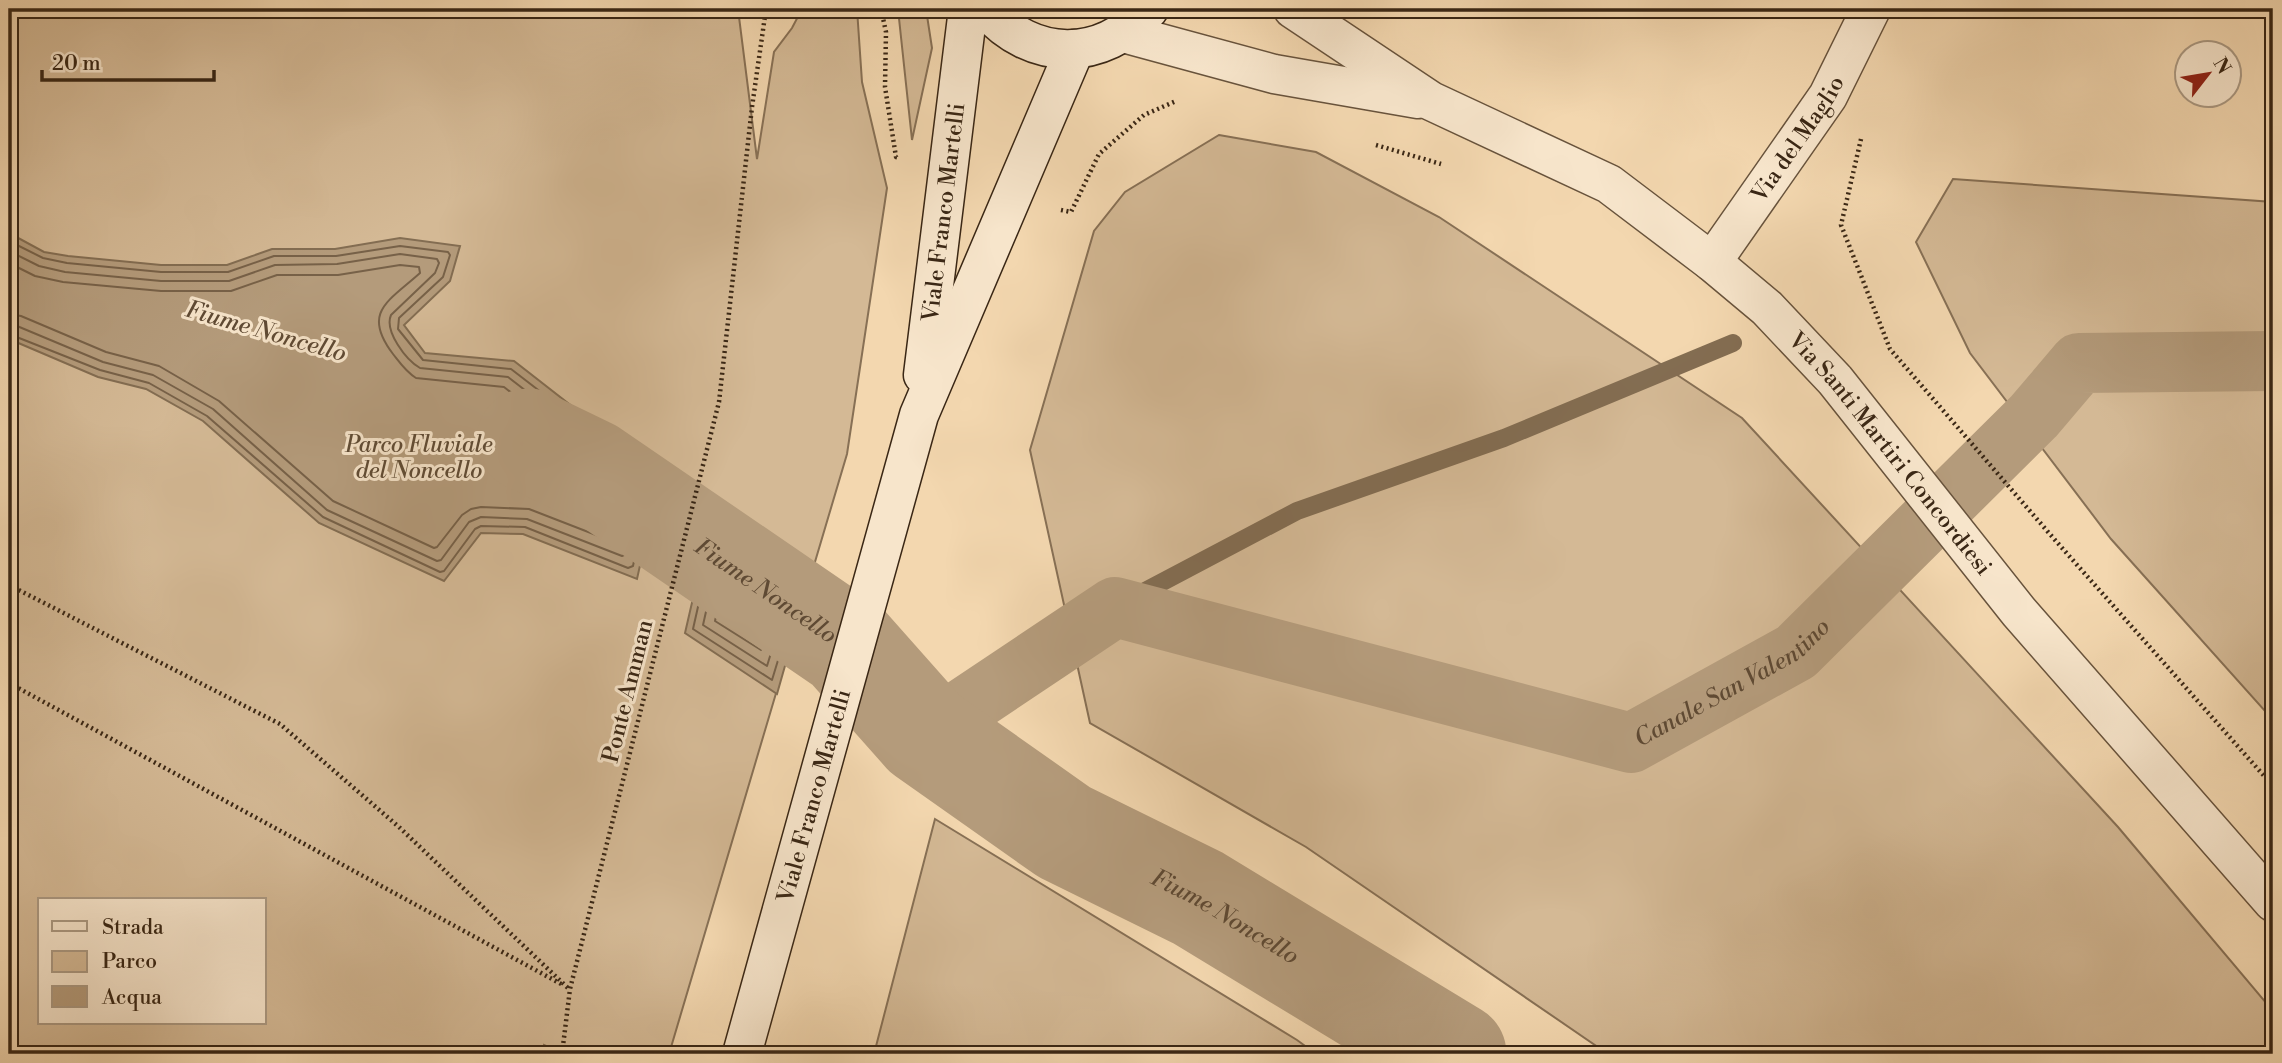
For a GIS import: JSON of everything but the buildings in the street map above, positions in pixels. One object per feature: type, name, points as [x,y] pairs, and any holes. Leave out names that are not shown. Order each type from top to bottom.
[{"type":"street","name":"Viale Franco Martelli","points":[[919,415],[968,9]]},
{"type":"street","points":[[986,9],[1012,34],[1031,43],[1053,48],[1075,49],[1100,44],[1136,21]]},
{"type":"street","name":"Via Santi Martiri Concordiesi","points":[[1293,9],[1431,102],[1609,184],[1712,261],[1767,308],[1835,380],[2019,612],[2273,902]]},
{"type":"street","name":"Via del Maglio","points":[[1712,261],[1828,96],[1871,9]]},
{"type":"street","name":"Via Santi Martiri Concordiesi","points":[[1136,21],[1274,74],[1431,102]]},
{"type":"street","name":"Viale Franco Martelli","points":[[742,1054],[919,415],[1075,49]]},
{"type":"path","name":"Ponte Amman","points":[[562,1054],[570,989],[719,402],[752,107],[766,9]]},
{"type":"path","points":[[1863,132],[1841,225],[1890,349],[2273,786]]},
{"type":"path","points":[[1370,142],[1446,165]]},
{"type":"path","points":[[9,585],[280,724],[399,827],[570,989]]},
{"type":"path","points":[[9,683],[570,989]]},
{"type":"green space","name":"Parco Fluviale del Noncello","points":[[9,9],[738,9],[757,159],[774,52],[802,9],[857,9],[862,82],[887,188],[847,454],[669,1054],[563,1054],[544,1045],[542,1054],[9,1054]]},
{"type":"green space","points":[[898,9],[926,9],[932,48],[912,140]]},
{"type":"green space","points":[[1219,135],[1316,152],[1439,217],[1742,418],[2118,827],[2273,1011],[2273,1054],[1608,1054],[1306,847],[1090,723],[1030,450],[1094,231],[1125,192]]},
{"type":"green space","points":[[1953,179],[2273,202],[2273,720],[2111,539],[1970,353],[1916,242]]},
{"type":"green space","points":[[935,819],[1297,1040],[1316,1054],[874,1054]]},
{"type":"water","points":[[9,233],[44,252],[161,265],[227,265],[272,249],[335,249],[400,238],[460,246],[450,281],[404,325],[425,353],[514,361],[660,475],[637,579],[523,534],[481,533],[444,581],[319,523],[203,421],[146,389],[98,377],[9,339]]},
{"type":"water","points":[[714,507],[804,599],[777,694],[685,633]]},
{"type":"waterway","points":[[1115,607],[1297,511],[1504,438],[1733,343]]},
{"type":"waterway","name":"Canale San Valentino","points":[[925,734],[1115,607],[1631,743],[1796,652],[2034,416],[2079,363],[2273,361]]},
{"type":"waterway","name":"Fiume Noncello","points":[[528,440],[590,470],[847,646],[925,734],[1064,832],[1198,898],[1455,1054]]}]
